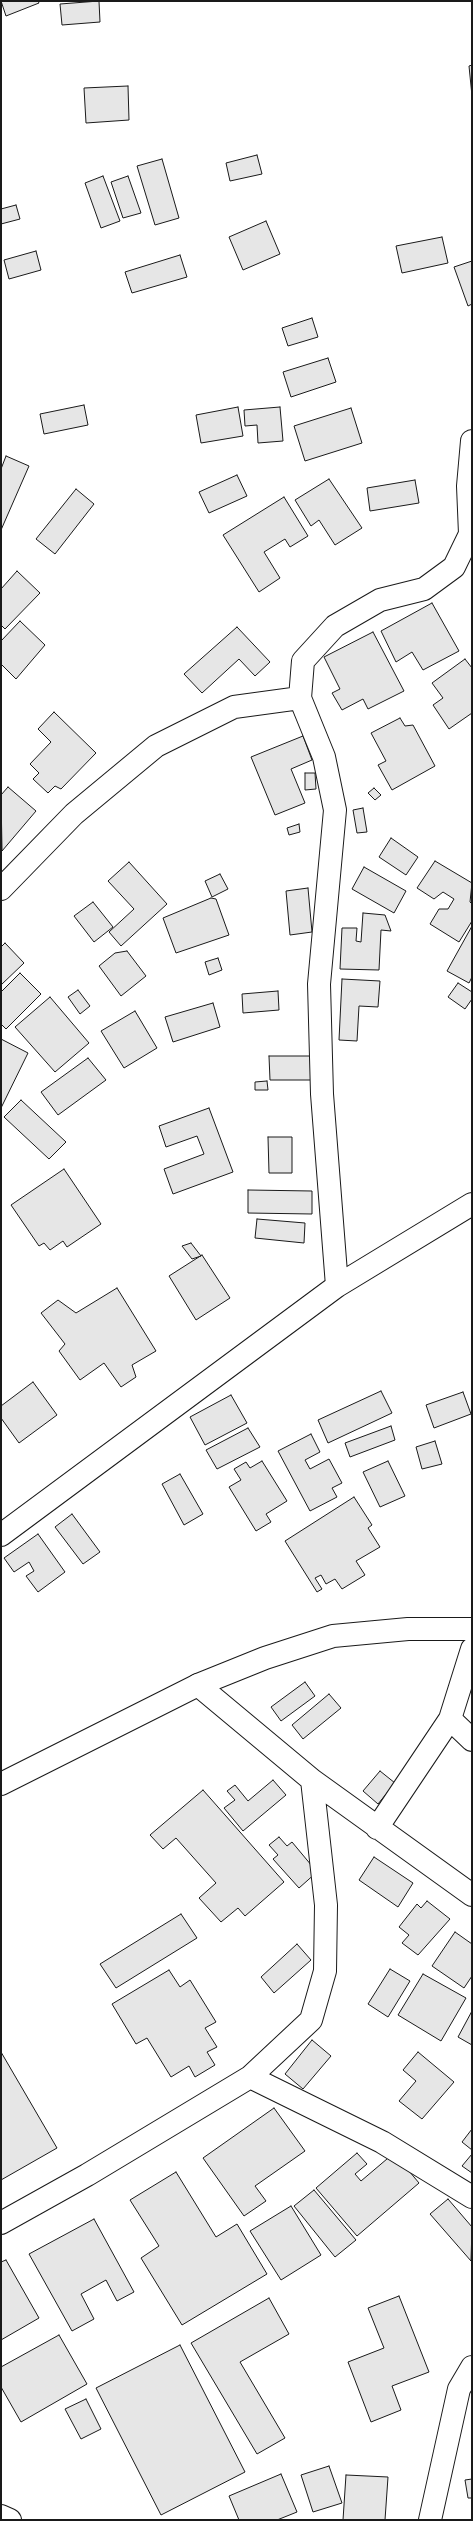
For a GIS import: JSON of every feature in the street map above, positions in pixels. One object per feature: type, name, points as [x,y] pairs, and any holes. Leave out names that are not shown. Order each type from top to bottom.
[{"type":"street","points":[[337,1286],[322,1094],[319,984],[335,810],[324,757],[300,698],[303,661],[335,626],[380,600],[424,589],[454,567],[470,534],[468,486],[472,441]]},
{"type":"street","points":[[1,890],[74,814],[156,746],[234,707],[300,698]]},
{"type":"street","points":[[1,1535],[337,1286],[472,1204]]},
{"type":"street","points":[[1,1784],[198,1685],[265,1658],[333,1636],[408,1629],[472,1629]]},
{"type":"street","points":[[377,1828],[450,1719],[472,1649]]},
{"type":"street","points":[[198,1685],[312,1780],[472,1895]]},
{"type":"street","points":[[450,1719],[472,1740]]},
{"type":"street","points":[[1,2223],[87,2175],[250,2077],[311,2020],[325,1972],[326,1905],[312,1780]]},
{"type":"street","points":[[250,2077],[382,2142],[472,2196]]},
{"type":"street","points":[[430,2520],[472,2367]]},
{"type":"street","points":[[1,2516],[10,2520]]},
{"type":"building","points":[[1,1],[38,1],[39,3],[6,16]]},
{"type":"building","points":[[99,1],[100,22],[62,25],[60,4]]},
{"type":"building","points":[[472,65],[472,96],[469,66]]},
{"type":"building","points":[[128,86],[129,120],[86,123],[84,88]]},
{"type":"building","points":[[257,155],[262,174],[230,181],[226,163]]},
{"type":"building","points":[[162,159],[179,218],[155,225],[137,166]]},
{"type":"building","points":[[103,176],[120,221],[101,228],[85,183]]},
{"type":"building","points":[[128,176],[141,213],[123,218],[111,182]]},
{"type":"building","points":[[16,205],[20,219],[1,224],[1,209]]},
{"type":"building","points":[[266,221],[280,254],[243,270],[229,237]]},
{"type":"building","points":[[442,237],[448,263],[402,273],[396,246]]},
{"type":"building","points":[[36,251],[41,270],[9,279],[4,260]]},
{"type":"building","points":[[180,255],[187,277],[132,293],[125,272]]},
{"type":"building","points":[[472,261],[472,304],[468,306],[454,267]]},
{"type":"building","points":[[312,318],[318,337],[288,346],[282,328]]},
{"type":"building","points":[[328,358],[336,382],[291,397],[283,372]]},
{"type":"building","points":[[84,405],[88,425],[44,434],[40,414]]},
{"type":"building","points":[[238,407],[243,436],[201,443],[196,415]]},
{"type":"building","points":[[280,407],[283,441],[258,443],[257,425],[245,426],[244,410]]},
{"type":"building","points":[[351,408],[362,443],[305,461],[294,426]]},
{"type":"building","points":[[6,456],[29,466],[1,530],[1,469]]},
{"type":"building","points":[[237,475],[247,496],[209,513],[199,492]]},
{"type":"building","points":[[329,479],[362,528],[335,545],[319,520],[311,526],[295,500]]},
{"type":"building","points":[[415,480],[419,503],[370,511],[367,488]]},
{"type":"building","points":[[76,489],[94,504],[55,554],[36,539]]},
{"type":"building","points":[[284,497],[308,536],[290,547],[285,539],[264,552],[280,578],[259,592],[223,535]]},
{"type":"building","points":[[17,571],[40,593],[5,629],[1,625],[1,589]]},
{"type":"building","points":[[432,603],[459,651],[423,670],[412,652],[396,662],[381,631]]},
{"type":"building","points":[[20,621],[45,645],[16,679],[1,664],[1,641]]},
{"type":"building","points":[[237,627],[270,662],[255,676],[239,659],[202,693],[184,674]]},
{"type":"building","points":[[373,632],[404,691],[368,709],[363,699],[342,710],[332,693],[340,689],[324,657]]},
{"type":"building","points":[[465,659],[472,668],[472,713],[449,729],[433,705],[443,698],[432,683]]},
{"type":"building","points":[[54,712],[96,753],[61,789],[55,786],[48,793],[33,779],[39,773],[30,764],[51,742],[38,729]]},
{"type":"building","points":[[400,718],[405,726],[413,725],[435,766],[392,790],[378,765],[386,761],[371,733]]},
{"type":"building","points":[[303,736],[312,760],[291,769],[305,803],[275,815],[251,757]]},
{"type":"building","points":[[305,773],[315,773],[316,789],[305,790]]},
{"type":"building","points":[[8,787],[36,811],[2,851],[1,795]]},
{"type":"building","points":[[374,788],[381,795],[375,800],[368,793]]},
{"type":"building","points":[[363,808],[367,832],[357,833],[353,810]]},
{"type":"building","points":[[299,824],[300,832],[289,835],[287,828]]},
{"type":"building","points":[[391,838],[418,857],[406,875],[379,857]]},
{"type":"building","points":[[435,861],[472,883],[470,902],[472,904],[472,921],[459,942],[430,924],[439,909],[448,909],[454,899],[443,892],[434,899],[417,888]]},
{"type":"building","points":[[129,862],[167,904],[121,946],[109,932],[134,909],[108,881]]},
{"type":"building","points":[[364,867],[406,891],[394,913],[352,889]]},
{"type":"building","points":[[220,874],[228,889],[212,897],[205,881]]},
{"type":"building","points":[[308,888],[312,932],[290,935],[286,891]]},
{"type":"building","points":[[211,898],[216,899],[229,935],[176,953],[163,918]]},
{"type":"building","points":[[93,902],[113,927],[94,942],[74,916]]},
{"type":"building","points":[[363,913],[385,915],[391,931],[381,930],[379,970],[340,969],[342,928],[357,928],[356,941],[361,942]]},
{"type":"building","points":[[472,926],[472,977],[469,983],[447,971]]},
{"type":"building","points":[[5,943],[24,963],[1,985],[1,947]]},
{"type":"building","points":[[127,951],[146,976],[121,996],[99,966],[115,953]]},
{"type":"building","points":[[218,958],[222,970],[209,975],[205,962]]},
{"type":"building","points":[[20,973],[41,994],[6,1029],[1,1024],[1,992]]},
{"type":"building","points":[[342,979],[380,981],[378,1007],[359,1006],[357,1041],[339,1040]]},
{"type":"building","points":[[458,983],[472,992],[472,999],[465,1009],[448,997]]},
{"type":"building","points":[[78,990],[90,1006],[80,1014],[68,997]]},
{"type":"building","points":[[278,991],[279,1010],[243,1013],[242,994]]},
{"type":"building","points":[[50,997],[89,1043],[55,1072],[15,1027]]},
{"type":"building","points":[[213,1003],[220,1027],[173,1042],[165,1017]]},
{"type":"building","points":[[135,1011],[157,1048],[124,1068],[101,1031]]},
{"type":"building","points":[[1,1039],[28,1053],[1,1108]]},
{"type":"building","points":[[269,1056],[317,1056],[318,1080],[270,1080]]},
{"type":"building","points":[[88,1058],[106,1080],[58,1115],[41,1092]]},
{"type":"building","points":[[267,1081],[268,1090],[255,1090],[255,1082]]},
{"type":"building","points":[[21,1100],[66,1142],[49,1159],[4,1117]]},
{"type":"building","points":[[209,1108],[233,1172],[173,1194],[164,1169],[204,1154],[197,1136],[166,1147],[159,1126]]},
{"type":"building","points":[[268,1137],[292,1137],[292,1173],[269,1173]]},
{"type":"building","points":[[64,1169],[101,1224],[67,1247],[63,1241],[50,1250],[44,1243],[39,1246],[11,1205]]},
{"type":"building","points":[[248,1190],[312,1191],[312,1214],[248,1213]]},
{"type":"building","points":[[257,1219],[305,1223],[304,1243],[255,1238]]},
{"type":"building","points":[[191,1243],[201,1256],[192,1259],[182,1246]]},
{"type":"building","points":[[202,1255],[230,1298],[196,1320],[169,1276]]},
{"type":"building","points":[[117,1288],[156,1351],[132,1365],[136,1377],[121,1387],[104,1363],[80,1380],[59,1351],[65,1344],[41,1313],[58,1300],[76,1313]]},
{"type":"building","points":[[33,1382],[57,1415],[19,1443],[1,1418],[1,1406]]},
{"type":"building","points":[[381,1391],[392,1413],[328,1443],[318,1420]]},
{"type":"building","points":[[463,1392],[471,1414],[434,1428],[426,1405]]},
{"type":"building","points":[[231,1395],[247,1423],[205,1445],[190,1417]]},
{"type":"building","points":[[391,1426],[395,1440],[350,1457],[345,1443]]},
{"type":"building","points":[[248,1428],[260,1447],[217,1469],[206,1450]]},
{"type":"building","points":[[311,1434],[320,1452],[305,1460],[310,1469],[329,1459],[342,1483],[332,1488],[337,1497],[310,1511],[278,1451]]},
{"type":"building","points":[[435,1441],[442,1464],[422,1469],[416,1447]]},
{"type":"building","points":[[262,1461],[287,1501],[266,1514],[271,1522],[256,1531],[229,1487],[241,1480],[234,1469],[246,1462],[250,1468]]},
{"type":"building","points":[[388,1461],[405,1496],[380,1507],[363,1472]]},
{"type":"building","points":[[180,1474],[203,1514],[184,1525],[162,1484]]},
{"type":"building","points":[[354,1497],[372,1525],[368,1528],[380,1547],[356,1561],[365,1575],[342,1589],[335,1579],[326,1584],[321,1575],[315,1578],[322,1589],[317,1592],[285,1541]]},
{"type":"building","points":[[72,1514],[100,1552],[83,1564],[55,1527]]},
{"type":"building","points":[[38,1534],[65,1572],[38,1592],[26,1576],[34,1571],[29,1562],[14,1572],[4,1558]]},
{"type":"building","points":[[305,1682],[315,1696],[281,1721],[271,1707]]},
{"type":"building","points":[[329,1694],[341,1708],[303,1739],[292,1725]]},
{"type":"building","points":[[380,1771],[395,1783],[378,1804],[363,1791]]},
{"type":"building","points":[[273,1780],[286,1795],[243,1831],[224,1808],[235,1800],[227,1791],[235,1785],[248,1801]]},
{"type":"building","points":[[203,1790],[284,1882],[245,1916],[238,1908],[221,1922],[199,1898],[216,1883],[176,1838],[163,1849],[150,1835]]},
{"type":"building","points":[[279,1837],[287,1846],[292,1842],[317,1872],[299,1888],[273,1859],[278,1855],[269,1845]]},
{"type":"building","points":[[374,1857],[413,1883],[398,1907],[359,1880]]},
{"type":"building","points":[[427,1901],[450,1919],[418,1955],[402,1943],[409,1935],[399,1927],[417,1904],[421,1908]]},
{"type":"building","points":[[181,1914],[197,1938],[116,1988],[100,1964]]},
{"type":"building","points":[[455,1932],[472,1944],[472,1976],[464,1988],[432,1966]]},
{"type":"building","points":[[297,1944],[311,1960],[274,1993],[261,1977]]},
{"type":"building","points":[[390,1969],[410,1981],[388,2017],[368,2004]]},
{"type":"building","points":[[169,1970],[180,1987],[190,1980],[216,2022],[205,2028],[217,2047],[207,2052],[215,2065],[195,2077],[189,2066],[171,2077],[147,2038],[136,2044],[112,2004]]},
{"type":"building","points":[[423,1974],[466,1998],[441,2041],[398,2015]]},
{"type":"building","points":[[472,2011],[472,2045],[458,2037]]},
{"type":"building","points":[[312,2040],[331,2056],[303,2089],[285,2074]]},
{"type":"building","points":[[1,2052],[57,2148],[1,2180]]},
{"type":"building","points":[[418,2052],[454,2082],[422,2119],[399,2101],[416,2081],[403,2070]]},
{"type":"building","points":[[274,2108],[305,2151],[255,2186],[266,2201],[244,2216],[203,2158]]},
{"type":"building","points":[[472,2129],[472,2150],[462,2142]]},
{"type":"building","points":[[357,2153],[367,2164],[355,2174],[361,2181],[394,2153],[419,2183],[357,2236],[316,2188]]},
{"type":"building","points":[[472,2154],[472,2173],[462,2166]]},
{"type":"building","points":[[176,2172],[216,2237],[237,2224],[267,2274],[182,2325],[141,2258],[159,2246],[130,2200]]},
{"type":"building","points":[[314,2190],[356,2240],[335,2257],[294,2206]]},
{"type":"building","points":[[448,2199],[472,2227],[471,2261],[430,2214]]},
{"type":"building","points":[[291,2206],[321,2255],[281,2280],[250,2231]]},
{"type":"building","points":[[94,2219],[134,2292],[117,2301],[106,2280],[81,2294],[94,2319],[72,2331],[29,2254]]},
{"type":"building","points":[[6,2260],[39,2318],[1,2340],[1,2262]]},
{"type":"building","points":[[399,2296],[429,2372],[392,2386],[401,2410],[371,2422],[348,2362],[384,2348],[368,2308]]},
{"type":"building","points":[[269,2298],[289,2334],[240,2362],[285,2438],[257,2454],[191,2343]]},
{"type":"building","points":[[59,2335],[87,2384],[21,2422],[1,2387],[1,2367]]},
{"type":"building","points":[[180,2345],[245,2472],[161,2515],[96,2388]]},
{"type":"building","points":[[86,2399],[101,2429],[81,2439],[65,2409]]},
{"type":"building","points":[[329,2466],[342,2503],[313,2512],[301,2475]]},
{"type":"building","points":[[281,2474],[297,2512],[277,2520],[239,2520],[229,2496]]},
{"type":"building","points":[[346,2475],[388,2477],[385,2520],[343,2520]]},
{"type":"building","points":[[472,2479],[472,2498],[468,2498],[465,2480]]}]
